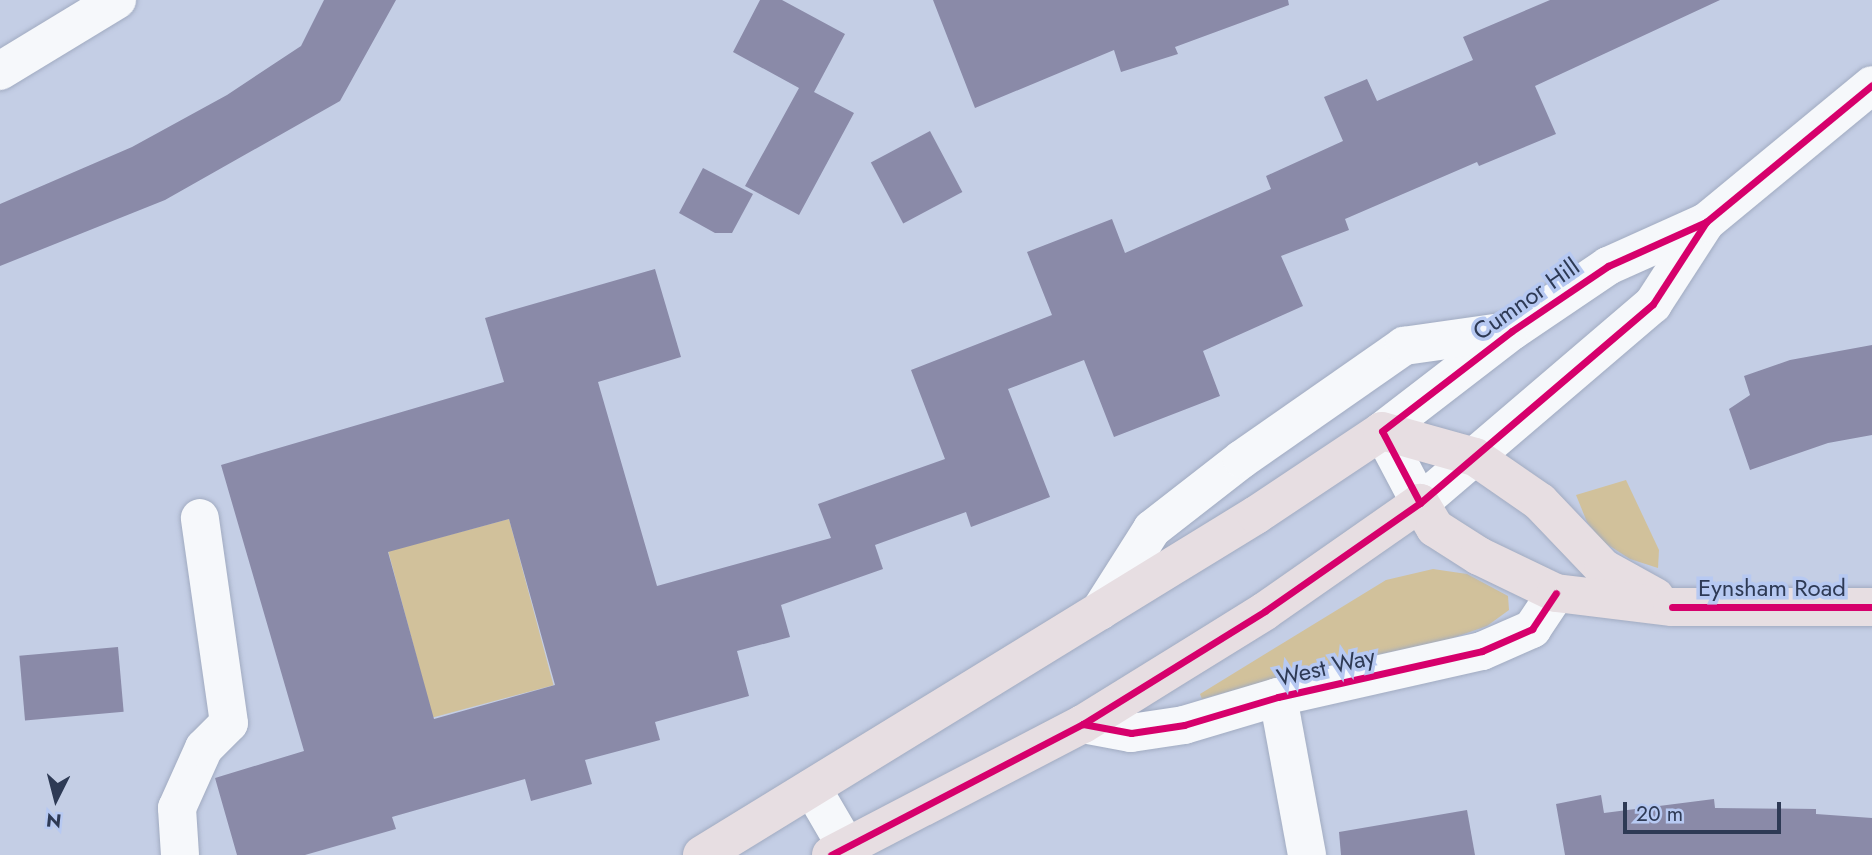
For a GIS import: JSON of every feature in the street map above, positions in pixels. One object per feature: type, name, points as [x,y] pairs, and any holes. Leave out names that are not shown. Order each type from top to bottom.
[{"type":"main road","name":"Eynsham Road","points":[[1382,431],[1475,457],[1540,502],[1603,568],[1672,607]]},
{"type":"main road","points":[[702,855],[1100,611],[1382,431]]},
{"type":"main road","name":"Eynsham Road","points":[[1420,503],[1435,528],[1479,556],[1556,593],[1672,607],[1872,607]]},
{"type":"main road","points":[[839,851],[1083,724],[1265,611],[1420,503]]},
{"type":"street","points":[[0,71],[117,0]]},
{"type":"street","name":"Cumnor Hill","points":[[1382,431],[1511,331],[1608,266],[1706,222],[1872,85]]},
{"type":"street","name":"Cumnor Hill","points":[[1420,503],[1653,304],[1706,222]]},
{"type":"street","points":[[1100,611],[1152,529],[1242,459],[1404,346],[1511,331]]},
{"type":"street","name":"Eynsham Road","points":[[1382,431],[1420,503]]},
{"type":"street","points":[[180,855],[177,808],[204,748],[229,723],[200,518]]},
{"type":"street","name":"West Way","points":[[1083,724],[1144,731],[1184,725],[1278,697],[1482,651],[1532,629],[1556,593]]},
{"type":"street","points":[[1278,697],[1307,855]]},
{"type":"street","points":[[812,788],[839,851]]},
{"type":"shaded area","points":[[1626,480],[1659,550],[1658,568],[1630,559],[1602,541],[1587,522],[1576,495]]},
{"type":"shaded area","points":[[509,519],[554,685],[433,717],[388,551]]},
{"type":"shaded area","points":[[1433,569],[1467,574],[1508,596],[1509,610],[1487,626],[1444,641],[1318,667],[1202,699],[1200,694],[1386,580]]},
{"type":"building","points":[[324,0],[396,0],[340,101],[165,200],[0,266],[0,204],[132,147],[227,95],[301,46]]},
{"type":"building","points":[[760,0],[782,0],[845,34],[814,92],[854,113],[799,215],[745,186],[799,88],[733,52]]},
{"type":"building","points":[[933,0],[1288,0],[1289,5],[1175,47],[1178,54],[1121,72],[1114,50],[975,108]]},
{"type":"building","points":[[1550,0],[1720,0],[1535,86],[1556,134],[1479,166],[1477,162],[1345,219],[1349,230],[1281,256],[1303,306],[1203,351],[1220,396],[1114,437],[1084,360],[1008,389],[1050,497],[971,527],[966,512],[875,545],[883,569],[781,605],[790,637],[737,651],[749,696],[655,722],[660,740],[585,760],[592,784],[531,801],[525,779],[392,817],[396,829],[305,855],[237,855],[215,778],[304,751],[221,465],[504,382],[485,318],[655,269],[681,357],[598,382],[657,586],[831,538],[818,504],[945,459],[911,370],[1052,315],[1027,252],[1112,219],[1125,253],[1271,189],[1266,176],[1343,141],[1324,97],[1367,79],[1377,101],[1473,60],[1463,37]],"holes":[[[509,519],[555,685],[434,719],[388,552]]]},
{"type":"building","points":[[930,131],[962,192],[903,223],[871,162]]},
{"type":"building","points":[[703,168],[753,194],[732,233],[715,233],[679,213]]},
{"type":"building","points":[[1872,345],[1872,435],[1828,443],[1750,470],[1729,409],[1750,395],[1744,376],[1790,360]]},
{"type":"building","points":[[118,647],[124,712],[25,720],[19,656]]},
{"type":"building","points":[[1601,795],[1604,813],[1714,799],[1715,808],[1816,809],[1816,814],[1872,818],[1872,855],[1565,855],[1556,804]]},
{"type":"building","points":[[1467,810],[1475,855],[1341,855],[1339,832]]},
{"type":"cycle path","points":[[1420,503],[1382,431],[1512,331],[1608,266],[1706,222],[1872,85]]},
{"type":"cycle path","points":[[831,855],[1083,724],[1265,611],[1420,503],[1653,304],[1706,222]]},
{"type":"cycle path","points":[[1083,724],[1131,733],[1184,725],[1278,697],[1482,651],[1532,629],[1556,593]]},
{"type":"cycle path","points":[[1672,607],[1872,607]]}]
